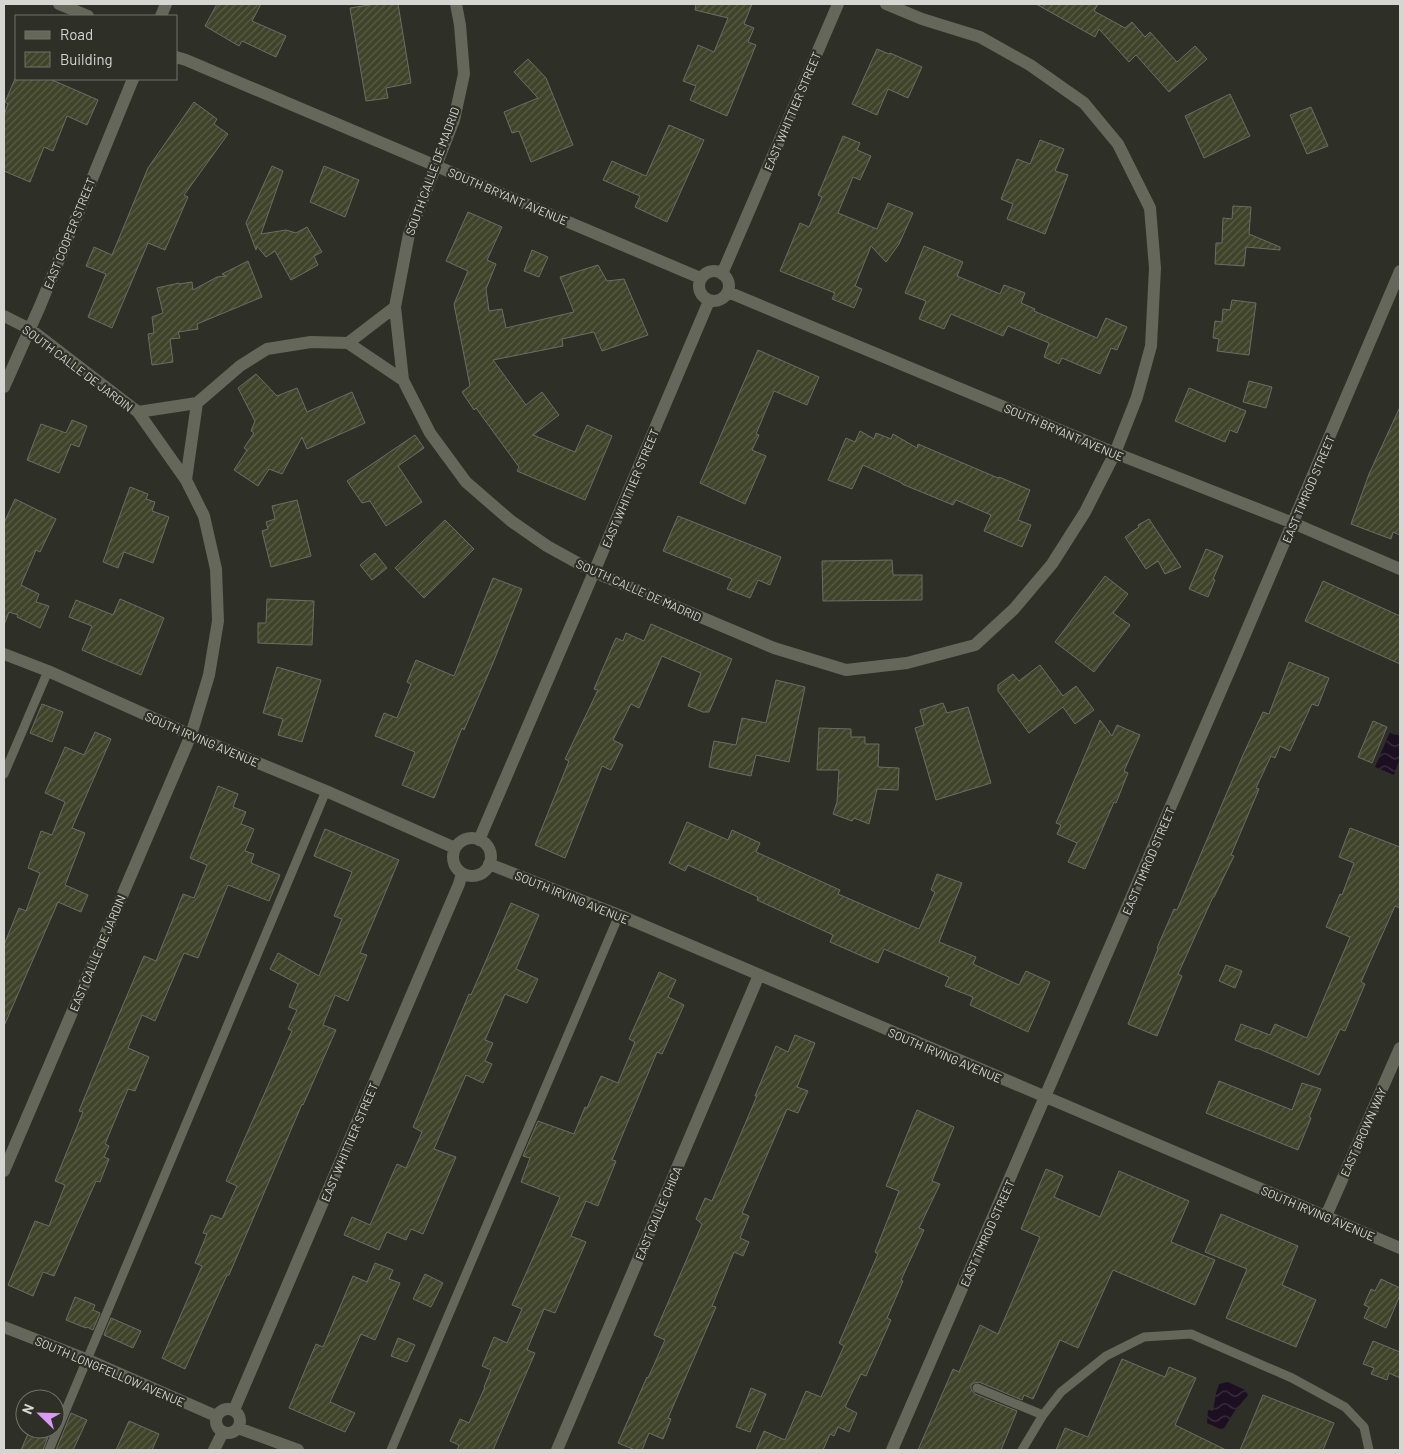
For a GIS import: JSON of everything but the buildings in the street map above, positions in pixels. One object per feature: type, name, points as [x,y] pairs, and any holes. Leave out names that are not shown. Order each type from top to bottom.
[{"type":"street","points":[[59,4],[86,15]]},
{"type":"street","name":"SOUTH CALLE DE MADRID","points":[[456,4],[460,24],[464,74],[454,120],[409,234],[395,306],[403,380],[430,433],[466,482],[511,521],[547,546],[594,572],[774,648],[846,670],[907,663],[975,645],[1014,609],[1052,564],[1085,512],[1114,453],[1137,397],[1151,346],[1156,268],[1150,208],[1118,144],[1084,103],[1030,65],[980,37],[922,19],[886,4]]},
{"type":"street","name":"EAST WHITTIER STREET","points":[[722,274],[838,4]]},
{"type":"street","name":"SOUTH BRYANT AVENUE","points":[[178,58],[701,277]]},
{"type":"street","name":"EAST COOPER STREET","points":[[4,387],[30,329],[133,80]]},
{"type":"street","points":[[715,271],[722,274],[729,284],[728,292],[720,301],[709,301],[699,292],[701,277],[715,271]]},
{"type":"street","name":"EAST TIMROD STREET","points":[[892,1450],[1046,1098],[1400,271]]},
{"type":"street","name":"SOUTH BRYANT AVENUE","points":[[728,292],[1114,453],[1293,523],[1400,569]]},
{"type":"street","name":"EAST WHITTIER STREET","points":[[479,840],[709,301]]},
{"type":"street","points":[[348,343],[395,306]]},
{"type":"street","name":"SOUTH CALLE DE JARDIN","points":[[4,316],[30,329],[138,412],[186,480],[204,516],[216,569],[218,621],[209,675],[191,735]]},
{"type":"street","points":[[138,412],[197,403],[240,366],[267,349],[312,342],[348,343],[403,380]]},
{"type":"street","points":[[186,480],[197,403]]},
{"type":"street","name":"SOUTH IRVING AVENUE","points":[[4,654],[48,671],[191,735],[326,791],[455,848]]},
{"type":"street","name":"EAST CALLE DE JARDIN","points":[[4,1171],[191,735]]},
{"type":"street","points":[[470,838],[479,840],[490,851],[489,864],[481,874],[468,876],[458,870],[453,859],[455,848],[464,840],[470,838]]},
{"type":"street","name":"SOUTH IRVING AVENUE","points":[[489,864],[619,915],[1400,1248]]},
{"type":"street","name":"EAST WHITTIER STREET","points":[[234,1410],[459,884],[462,873]]},
{"type":"street","name":"EAST CALLE CHICA","points":[[557,1450],[759,975]]},
{"type":"street","name":"EAST BROWN WAY","points":[[1326,1216],[1400,1048]]},
{"type":"street","name":"SOUTH LONGFELLOW AVENUE","points":[[4,1327],[86,1359],[216,1416]]},
{"type":"street","points":[[226,1408],[234,1410],[240,1418],[238,1428],[232,1432],[223,1432],[216,1426],[216,1416],[226,1408]]},
{"type":"street","points":[[238,1428],[298,1450]]},
{"type":"street","points":[[214,1450],[223,1432]]},
{"type":"lane","points":[[4,774],[48,671]]},
{"type":"lane","points":[[48,1450],[326,791]]},
{"type":"lane","points":[[391,1450],[619,915]]},
{"type":"lane","points":[[1022,1450],[1043,1415],[1061,1392],[1106,1356],[1144,1337],[1191,1334],[1292,1378],[1345,1407],[1364,1427],[1369,1450]]},
{"type":"lane","points":[[978,1388],[1043,1415]]},
{"type":"water","points":[[1390,732],[1400,736],[1400,758],[1394,775],[1375,767]]},
{"type":"water","points":[[1228,1382],[1245,1390],[1248,1395],[1234,1412],[1223,1430],[1207,1423],[1208,1410],[1213,1411],[1219,1384]]}]
